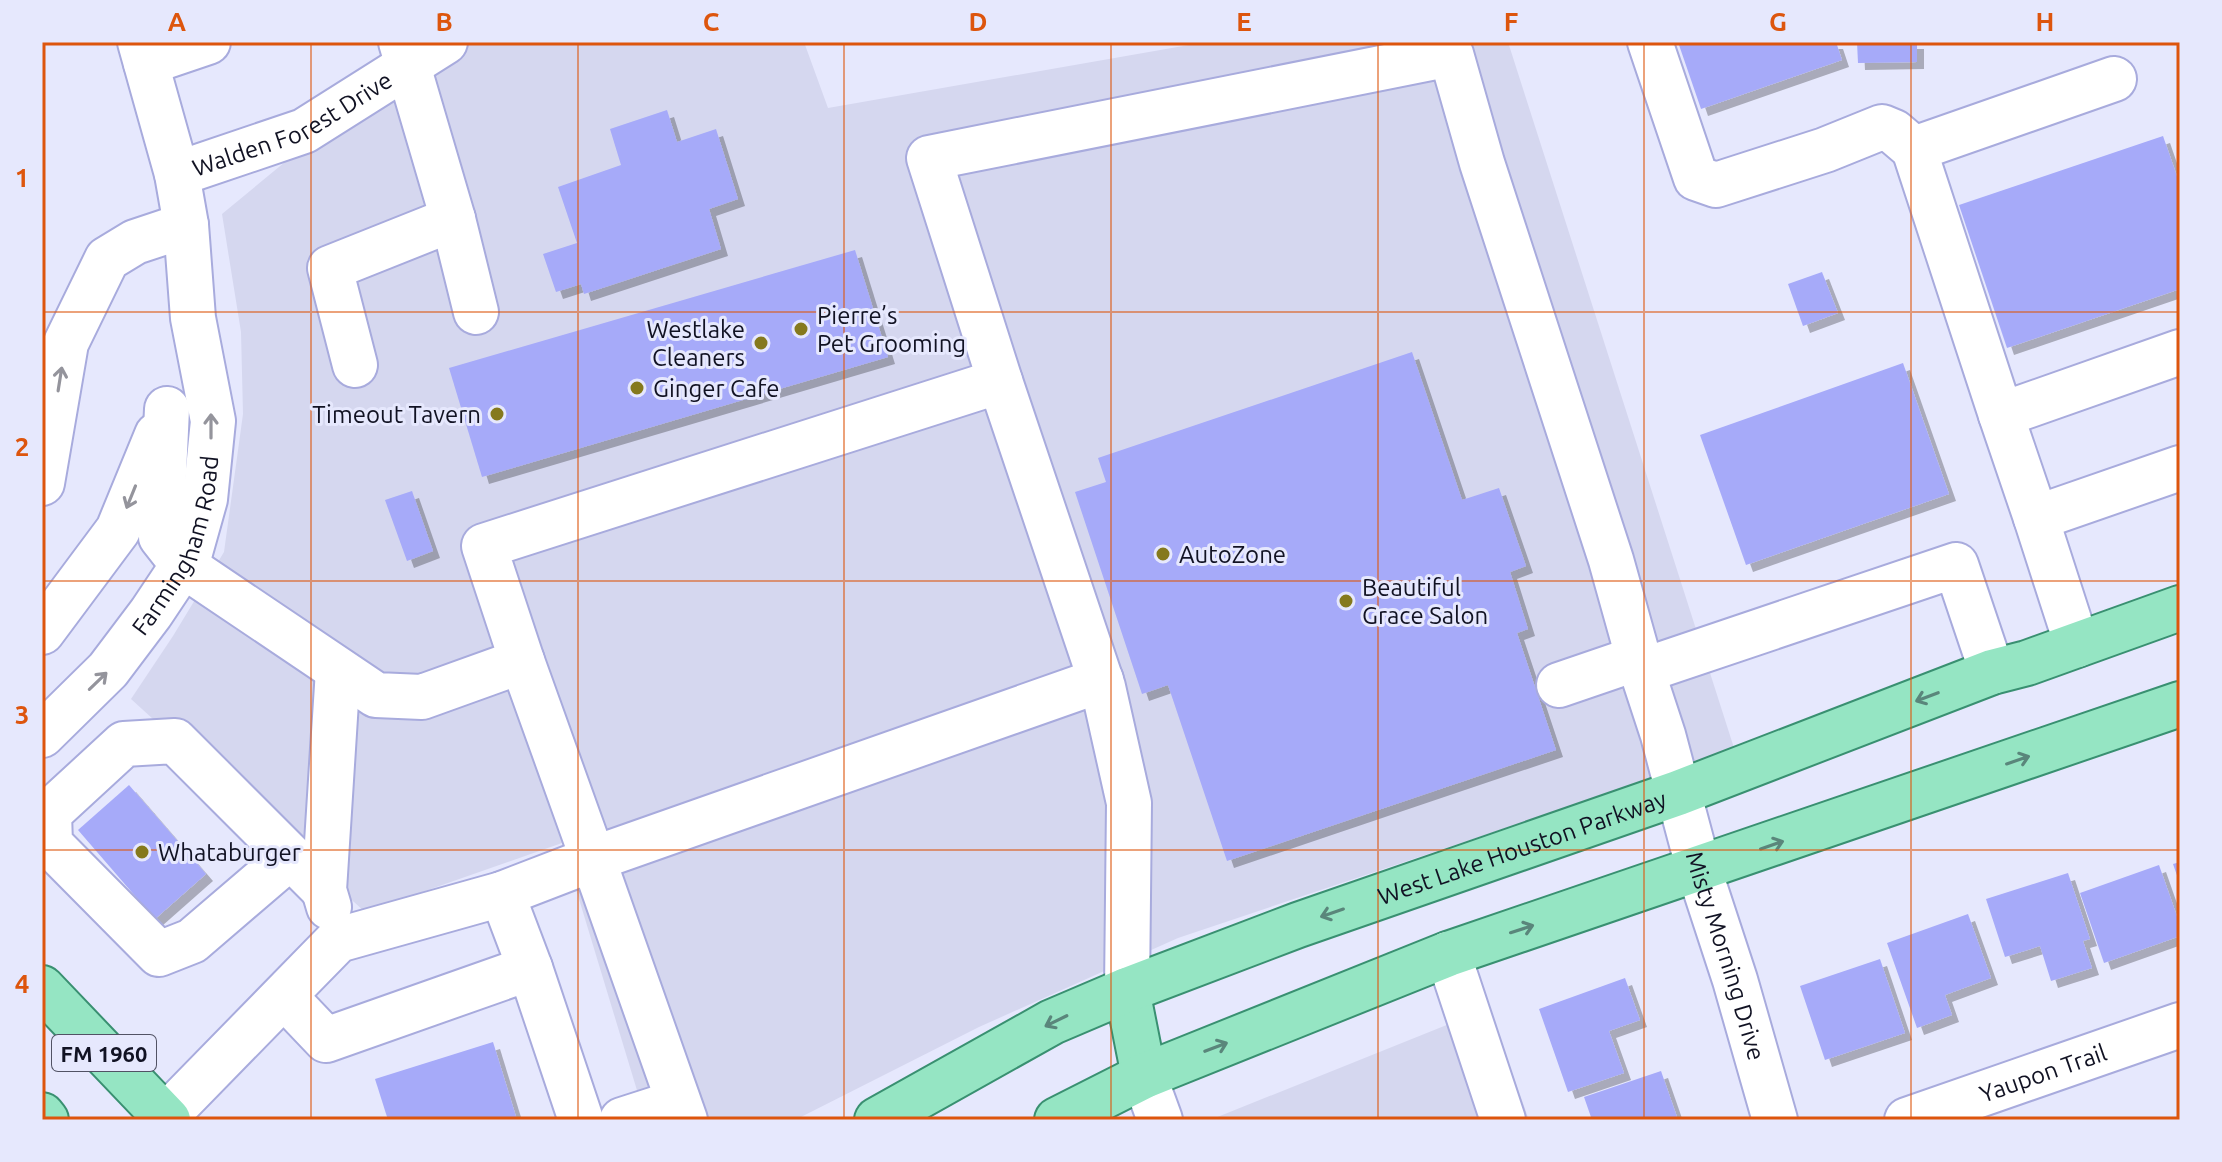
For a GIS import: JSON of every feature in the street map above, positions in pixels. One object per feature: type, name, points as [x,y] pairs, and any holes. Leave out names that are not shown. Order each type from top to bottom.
[{"type":"main road","name":"West Lake Houston Parkway","points":[[877,1120],[1052,1022],[1127,990],[1312,920],[1678,793],[1992,672],[2027,663],[2180,608]]},
{"type":"main road","points":[[1057,1120],[1144,1076],[1448,954],[2180,704]]},
{"type":"main road","name":"FM 1960","points":[[42,988],[167,1119]]},
{"type":"main road","points":[[1127,990],[1144,1076]]},
{"type":"main road","points":[[42,1115],[46,1120]]},
{"type":"street","points":[[143,52],[208,42]]},
{"type":"street","name":"Walden Forest Drive","points":[[177,174],[304,131],[405,55],[445,42]]},
{"type":"street","points":[[1650,42],[1696,178],[1716,185],[1825,150],[1882,127],[1894,132],[1914,149],[2077,645]]},
{"type":"street","name":"Farmingham Road","points":[[42,735],[108,670],[183,565],[189,556],[205,499],[213,421],[193,318],[186,225],[177,174],[143,52]]},
{"type":"street","name":"Misty Morning Drive","points":[[1000,381],[929,158],[1451,54],[1482,163],[1611,560],[1699,870],[1735,980],[1775,1120]]},
{"type":"street","points":[[405,55],[453,219],[476,312]]},
{"type":"street","points":[[1914,149],[2114,79]]},
{"type":"street","points":[[355,365],[330,268],[453,219]]},
{"type":"street","points":[[42,483],[66,343],[107,259],[135,242],[186,225]]},
{"type":"street","name":"Farmingham Road","points":[[42,632],[118,530],[167,409],[193,318]]},
{"type":"street","points":[[2001,415],[2180,352]]},
{"type":"street","points":[[622,1120],[682,1111],[484,546],[1000,381],[1101,680],[1129,803],[1127,990]]},
{"type":"street","points":[[167,409],[161,537],[183,565],[376,695],[422,697],[522,661]]},
{"type":"street","points":[[2036,518],[2180,468]]},
{"type":"street","points":[[1559,685],[1640,664],[1956,565],[1992,672]]},
{"type":"street","points":[[338,670],[324,890],[338,940]]},
{"type":"street","points":[[167,1119],[338,940],[502,894],[1101,680]]},
{"type":"street","points":[[290,857],[192,941],[159,954],[50,844],[49,813],[124,744],[175,741],[324,890]]},
{"type":"street","points":[[502,894],[581,1120]]},
{"type":"street","points":[[1448,954],[1503,1120]]},
{"type":"street","points":[[285,997],[326,1040],[530,968]]},
{"type":"street","name":"Yaupon Trail","points":[[1907,1120],[2180,1025]]},
{"type":"street","points":[[1144,1076],[1160,1120]]},
{"type":"shaded area","points":[[470,42],[804,42],[828,108],[1206,42],[1508,42],[1735,751],[1178,938],[979,1027],[795,1120],[646,1120],[562,843],[365,912],[131,699],[224,552],[243,414],[241,332],[222,214],[302,148],[384,108]]},
{"type":"shaded area","points":[[1489,1008],[1529,1120],[1210,1120]]},
{"type":"building","points":[[1678,42],[1836,42],[1842,60],[1701,109]]},
{"type":"building","points":[[1857,42],[1917,42],[1917,62],[1858,63]]},
{"type":"building","points":[[667,110],[677,142],[716,129],[738,199],[709,209],[721,249],[584,294],[581,284],[556,292],[543,254],[577,243],[558,187],[621,165],[610,129]]},
{"type":"building","points":[[2163,136],[2180,185],[2180,289],[2007,348],[1959,205]]},
{"type":"building","points":[[855,250],[888,357],[482,477],[449,368]]},
{"type":"building","points":[[1822,272],[1838,313],[1803,326],[1788,284]]},
{"type":"building","points":[[1412,352],[1462,500],[1499,488],[1526,566],[1510,572],[1528,629],[1517,633],[1556,750],[1227,861],[1168,685],[1142,694],[1075,492],[1106,482],[1098,458]]},
{"type":"building","points":[[1903,363],[1949,494],[1746,565],[1700,435]]},
{"type":"building","points":[[412,491],[433,551],[407,561],[385,500]]},
{"type":"building","name":"Whataburger","points":[[129,785],[206,874],[155,919],[78,830]]},
{"type":"building","points":[[2180,862],[2180,884],[2173,864]]},
{"type":"building","points":[[2159,865],[2180,925],[2180,936],[2104,963],[2080,893]]},
{"type":"building","points":[[2068,873],[2090,939],[2083,941],[2092,968],[2051,981],[2040,946],[2005,957],[1986,899]]},
{"type":"building","points":[[1968,914],[1991,978],[1945,995],[1952,1015],[1917,1028],[1887,943]]},
{"type":"building","points":[[1880,959],[1905,1033],[1825,1060],[1800,986]]},
{"type":"building","points":[[1625,978],[1640,1020],[1609,1031],[1624,1073],[1568,1092],[1539,1009]]},
{"type":"building","points":[[493,1042],[517,1120],[388,1120],[375,1079]]},
{"type":"building","points":[[1661,1071],[1678,1120],[1592,1120],[1584,1097]]},
{"type":"place","name":"Pierre’s Pet Grooming","points":[[801,329]]},
{"type":"place","name":"Westlake Cleaners","points":[[761,343]]},
{"type":"place","name":"Ginger Cafe","points":[[637,388]]},
{"type":"place","name":"Timeout Tavern","points":[[497,414]]},
{"type":"place","name":"AutoZone","points":[[1163,554]]},
{"type":"place","name":"Beautiful Grace Salon","points":[[1346,601]]},
{"type":"place","name":"Whataburger","points":[[142,852]]}]
